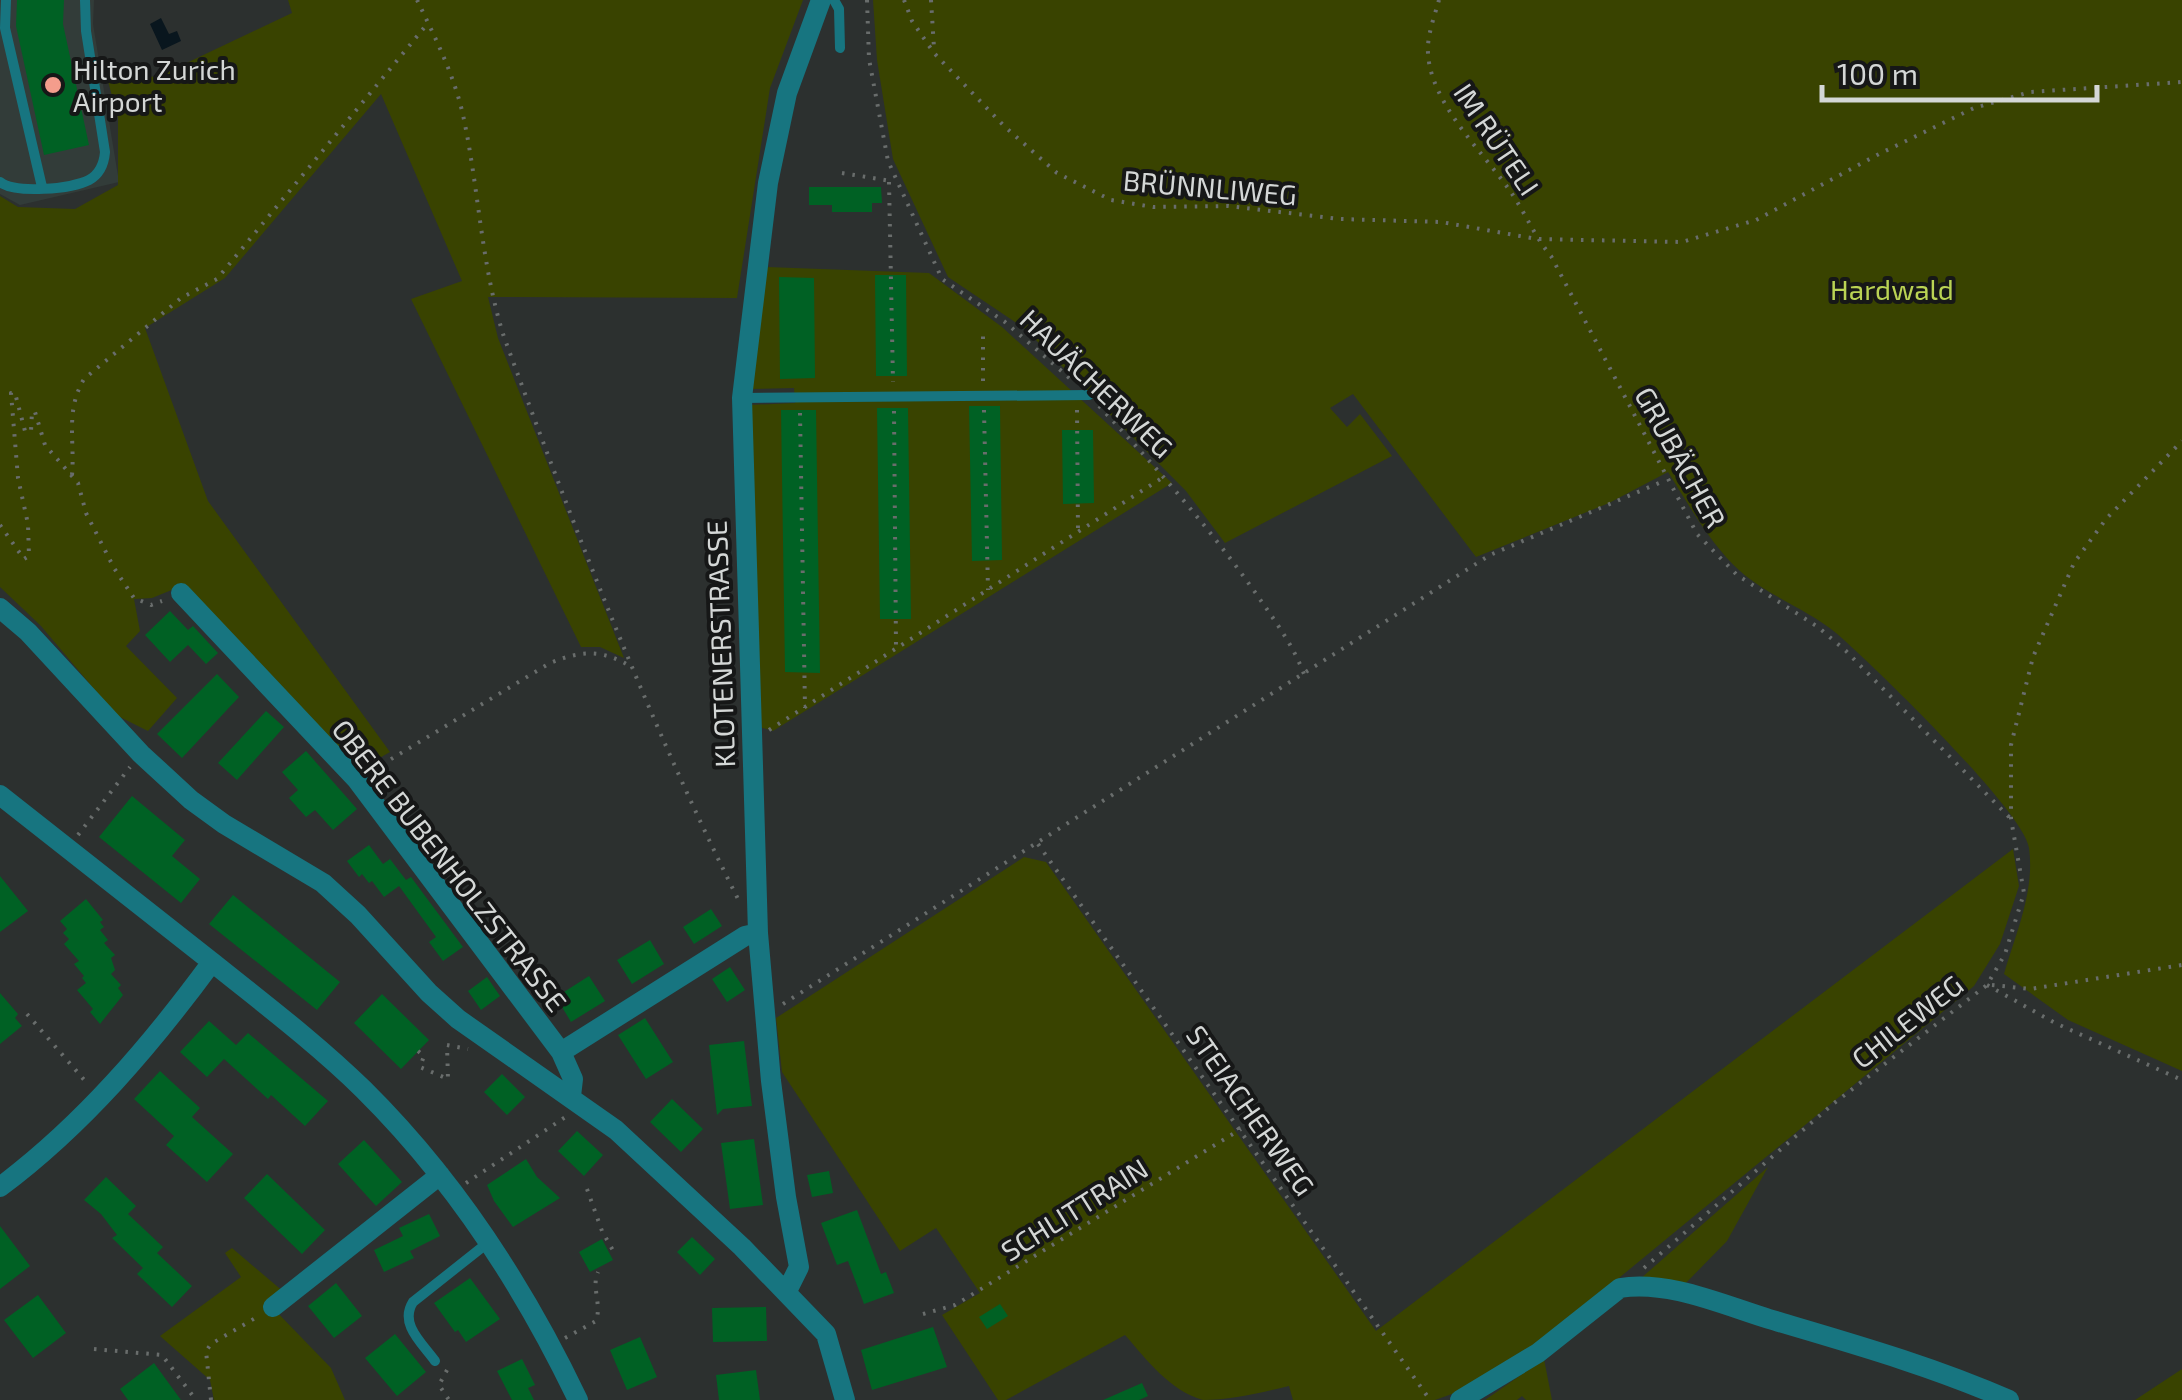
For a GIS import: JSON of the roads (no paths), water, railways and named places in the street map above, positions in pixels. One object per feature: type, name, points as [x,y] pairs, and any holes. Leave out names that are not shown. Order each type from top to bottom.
[{"type":"street","name":"KLOTENERSTRASSE","points":[[787,1291],[799,1268],[786,1198],[758,933],[742,398],[768,183],[786,93],[822,0]]},
{"type":"street","name":"OBERE BUBENHOLZSTRASSE","points":[[180,593],[356,780],[561,1052],[573,1079],[576,1100]]},
{"type":"street","points":[[0,608],[28,632],[141,754],[191,800],[323,883],[458,1019],[616,1130],[818,1322],[832,1347],[845,1400]]},
{"type":"street","points":[[4,804],[69,847],[304,1035],[364,1090],[440,1175],[490,1241],[552,1345],[578,1400]]},
{"type":"street","points":[[561,1052],[744,936],[758,933]]},
{"type":"street","points":[[0,1187],[100,1097],[165,1025],[212,962]]},
{"type":"street","points":[[274,1306],[440,1175]]},
{"type":"street","points":[[1460,1400],[1538,1353],[1620,1288],[1636,1286],[1693,1296],[1890,1355],[2009,1400]]},
{"type":"lane","points":[[6,0],[5,28],[42,187]]},
{"type":"lane","points":[[0,182],[16,190],[91,179],[104,164],[106,152],[86,31],[85,0]]},
{"type":"lane","points":[[834,0],[839,8],[840,48]]},
{"type":"lane","points":[[742,398],[1083,395]]},
{"type":"lane","points":[[435,1361],[407,1322],[406,1312],[413,1302],[490,1241]]},
{"type":"place","name":"Hilton Zurich Airport","points":[[53,85]]},
{"type":"park label","name":"Hardwald","points":[[1892,289]]}]
